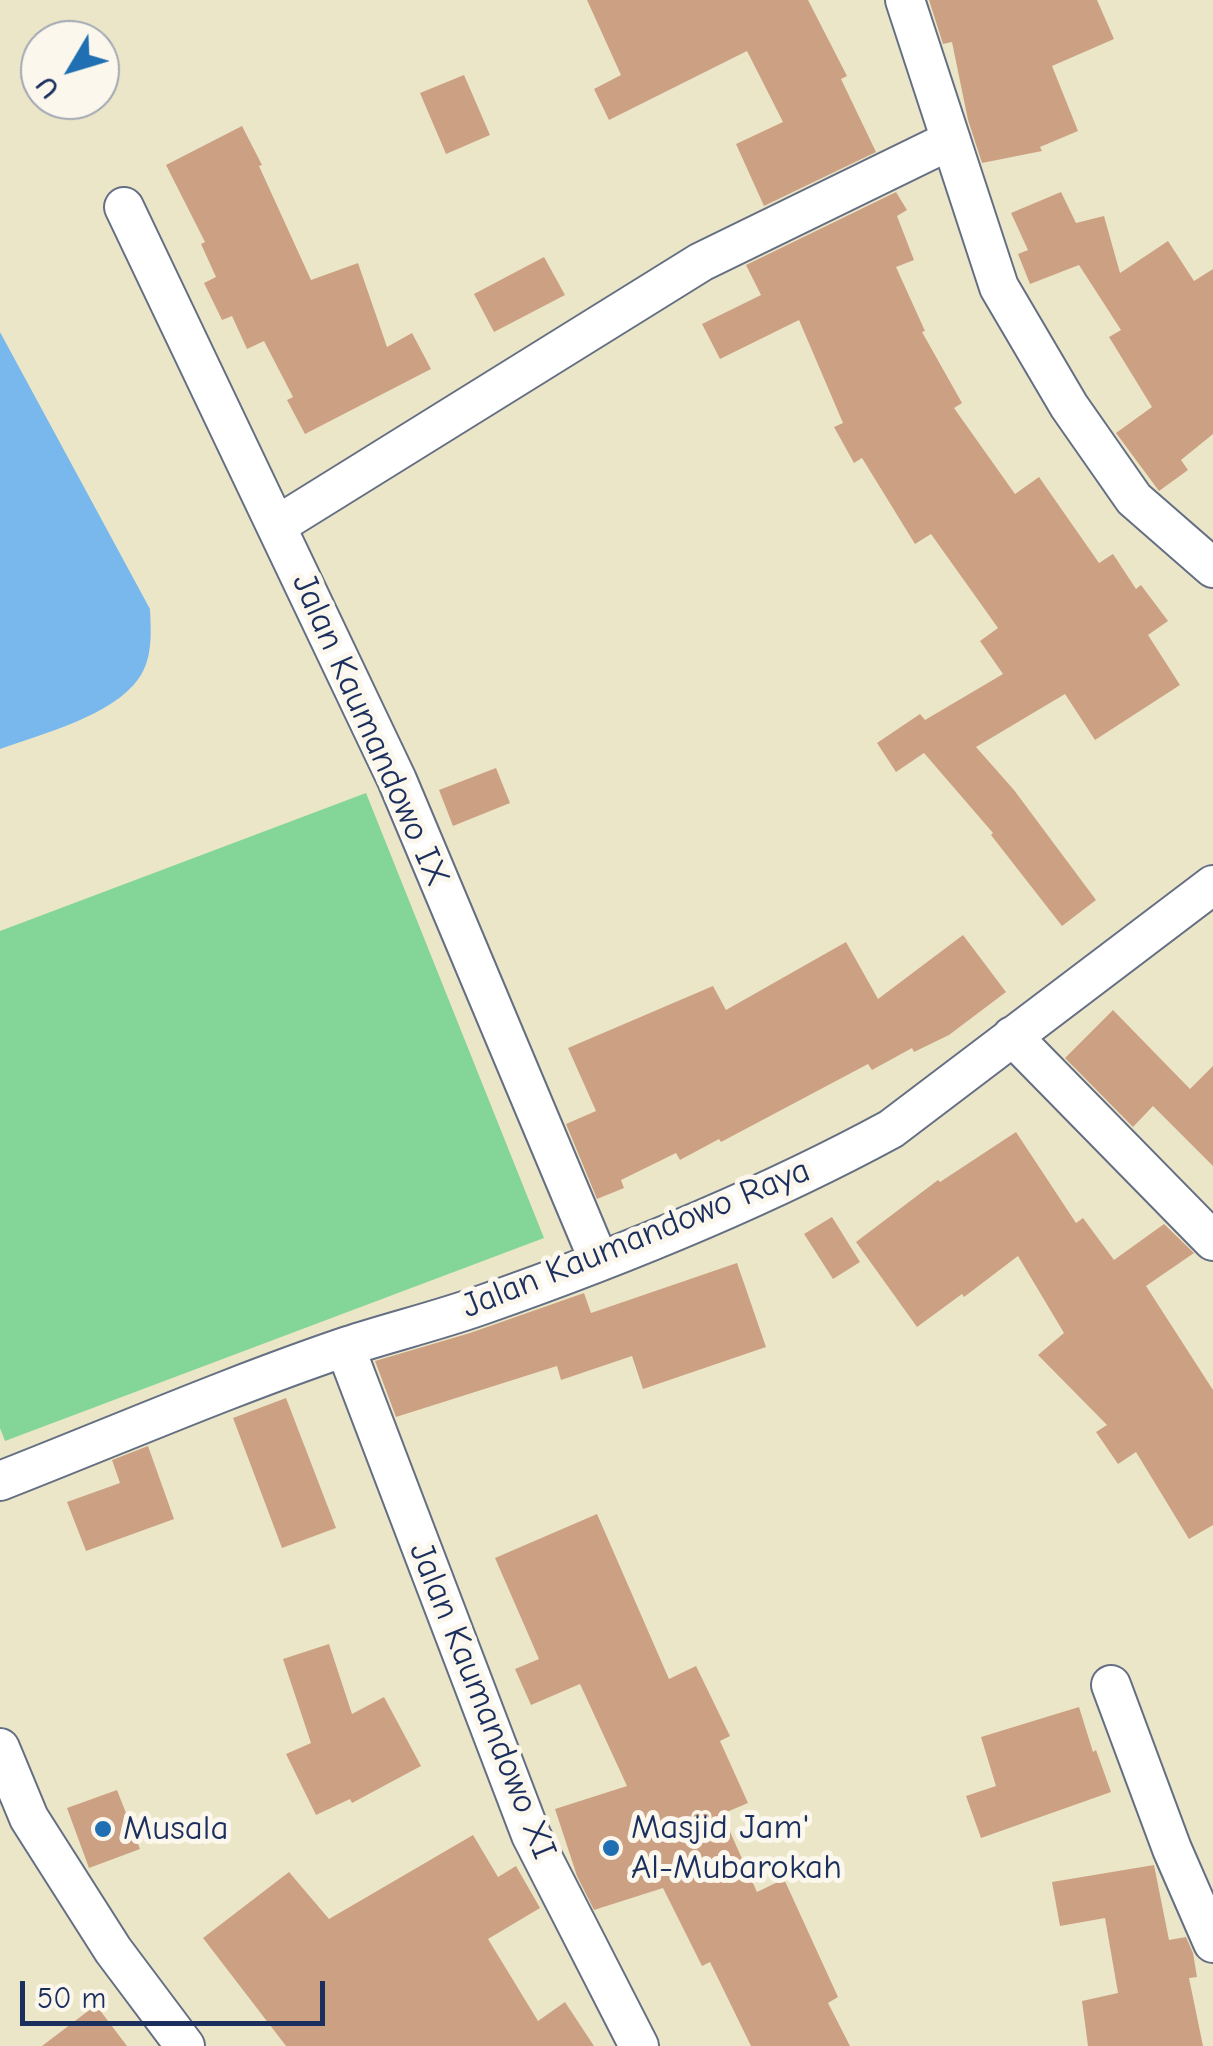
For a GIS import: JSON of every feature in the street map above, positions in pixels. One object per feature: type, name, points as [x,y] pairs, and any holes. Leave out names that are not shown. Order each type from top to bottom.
[{"type":"street","points":[[906,0],[999,287],[1068,406],[1134,499],[1213,568]]},
{"type":"street","points":[[276,526],[701,262],[952,140]]},
{"type":"street","name":"Jalan Kaumandowo IX","points":[[124,207],[396,780],[599,1261]]},
{"type":"street","name":"Jalan Kaumandowo Raya","points":[[0,1481],[345,1347],[476,1306],[599,1261],[743,1202],[854,1149],[891,1128],[1213,885]]},
{"type":"street","points":[[1012,1036],[1213,1242]]},
{"type":"street","name":"Jalan Kaumandowo XI","points":[[345,1347],[531,1835],[638,2046]]},
{"type":"street","points":[[1111,1685],[1172,1849],[1213,1942]]},
{"type":"street","points":[[0,1748],[29,1818],[113,1950],[185,2046]]},
{"type":"green space","points":[[366,793],[544,1238],[5,1441],[0,1428],[0,931]]},
{"type":"water","points":[[0,332],[150,609],[151,627],[147,662],[127,691],[75,722],[0,749]]},
{"type":"building","points":[[587,0],[808,0],[847,76],[841,79],[876,152],[764,206],[736,144],[783,122],[747,51],[609,120],[594,89],[621,75]]},
{"type":"building","points":[[929,0],[1097,0],[1114,39],[1052,66],[1078,131],[1040,147],[1042,151],[982,163],[968,120],[952,42],[943,44]]},
{"type":"building","points":[[464,75],[490,135],[446,154],[420,93]]},
{"type":"building","points":[[242,126],[311,280],[358,263],[387,347],[412,333],[431,369],[305,434],[287,400],[293,397],[264,341],[247,349],[232,316],[222,320],[204,283],[216,277],[201,244],[205,242],[166,165]]},
{"type":"building","points":[[896,192],[907,210],[897,216],[914,260],[896,267],[925,331],[922,332],[962,403],[954,408],[1015,494],[1039,477],[1099,563],[1113,554],[1136,589],[1141,585],[1168,621],[1148,635],[1180,685],[1095,740],[1065,694],[976,747],[1014,790],[1096,900],[1062,926],[993,833],[924,753],[896,772],[877,743],[920,714],[925,720],[1003,674],[980,641],[998,628],[931,534],[915,544],[862,458],[854,463],[834,427],[843,423],[799,320],[720,359],[702,324],[761,295],[746,265]]},
{"type":"building","points":[[1061,192],[1076,223],[1104,216],[1120,273],[1168,241],[1194,281],[1213,269],[1213,434],[1181,460],[1188,470],[1159,491],[1116,433],[1152,407],[1109,337],[1121,330],[1079,265],[1030,284],[1018,254],[1028,250],[1011,213]]},
{"type":"building","points":[[544,257],[565,295],[494,332],[474,294]]},
{"type":"building","points":[[496,768],[510,803],[453,826],[439,790]]},
{"type":"building","points":[[963,935],[1006,992],[949,1035],[914,1052],[912,1048],[872,1070],[868,1064],[680,1160],[676,1153],[621,1180],[624,1188],[597,1199],[566,1124],[596,1111],[568,1048],[713,986],[726,1010],[846,942],[878,999]]},
{"type":"building","points":[[1113,1010],[1190,1089],[1213,1066],[1213,1166],[1153,1106],[1133,1127],[1065,1058]]},
{"type":"building","points":[[1016,1132],[1076,1223],[1083,1218],[1114,1260],[1164,1224],[1194,1253],[1146,1286],[1213,1390],[1213,1525],[1189,1539],[1136,1452],[1118,1464],[1096,1432],[1107,1425],[1038,1355],[1064,1333],[1018,1256],[917,1327],[856,1242],[938,1180]]},
{"type":"building","points":[[832,1217],[860,1262],[833,1279],[804,1234]]},
{"type":"building","points":[[737,1263],[766,1347],[643,1389],[632,1356],[561,1380],[557,1366],[396,1417],[375,1361],[584,1293],[591,1313]]},
{"type":"building","points":[[286,1398],[336,1528],[282,1548],[233,1418]]},
{"type":"building","points":[[148,1446],[174,1519],[86,1551],[67,1502],[120,1483],[112,1460]]},
{"type":"building","points":[[597,1514],[669,1679],[696,1666],[730,1736],[720,1741],[748,1803],[722,1814],[757,1892],[784,1879],[838,1997],[828,2003],[850,2046],[751,2046],[710,1962],[702,1966],[663,1888],[594,1910],[577,1876],[555,1809],[627,1786],[580,1684],[531,1705],[515,1669],[539,1659],[495,1558]]},
{"type":"building","points":[[329,1644],[352,1714],[384,1697],[421,1766],[352,1803],[350,1799],[316,1815],[286,1754],[311,1743],[283,1659]]},
{"type":"building","points":[[1079,1707],[1111,1792],[981,1838],[966,1796],[996,1786],[981,1737]]},
{"type":"building","name":"Musala","points":[[117,1790],[140,1849],[89,1868],[67,1808]]},
{"type":"building","points":[[473,1835],[498,1877],[516,1866],[540,1908],[488,1939],[538,2021],[565,2002],[594,2046],[286,2046],[203,1938],[289,1872],[329,1919]]},
{"type":"building","points":[[1154,1865],[1169,1940],[1186,1937],[1193,1953],[1197,1977],[1189,1978],[1203,2046],[1088,2046],[1082,2001],[1118,1993],[1105,1918],[1060,1926],[1052,1882]]},
{"type":"building","points":[[96,2005],[127,2046],[42,2046]]},
{"type":"place","name":"Musala","points":[[103,1829]]},
{"type":"place","name":"Masjid Jam' Al-Mubarokah","points":[[611,1848]]}]
